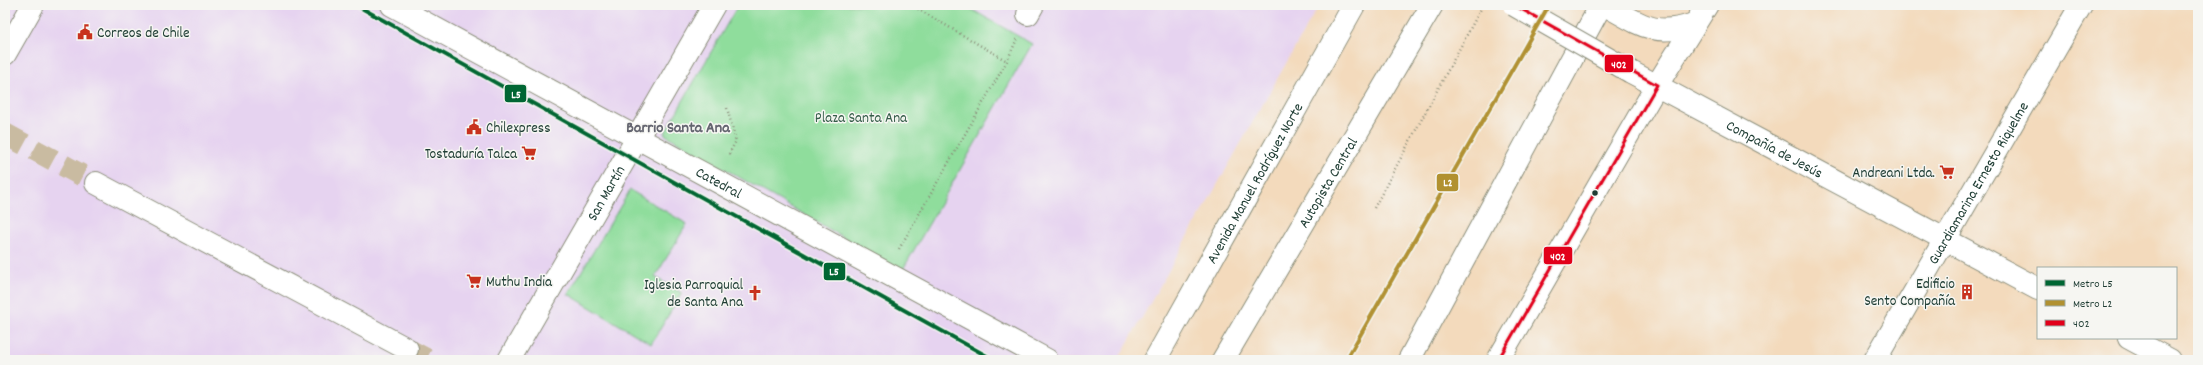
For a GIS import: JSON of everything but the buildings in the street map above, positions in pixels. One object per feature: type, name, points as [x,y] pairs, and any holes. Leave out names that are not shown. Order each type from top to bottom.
[{"type":"main road","points":[[5,54],[33,5]]},
{"type":"main road","name":"Catedral","points":[[392,5],[1047,360]]},
{"type":"main road","name":"San Martín","points":[[509,360],[714,5]]},
{"type":"main road","name":"Avenida Manuel Rodríguez Norte","points":[[1155,360],[1354,5]]},
{"type":"main road","name":"Autopista Central","points":[[1223,360],[1432,5]]},
{"type":"main road","name":"Compañía de Jesús","points":[[1514,5],[1631,72],[2037,288]]},
{"type":"main road","points":[[1409,360],[1465,260],[1601,5]]},
{"type":"main road","points":[[1605,5],[1650,29],[1670,30],[1694,24]]},
{"type":"main road","points":[[1498,360],[1657,85],[1707,5]]},
{"type":"main road","name":"Guardiamarina Ernesto Riquelme","points":[[1875,360],[2081,5]]},
{"type":"main road","points":[[96,183],[407,349]]},
{"type":"main road","points":[[2131,339],[2170,360]]},
{"type":"path","points":[[885,273],[1007,61],[911,5]]},
{"type":"path","points":[[1374,208],[1483,5]]},
{"type":"path","points":[[727,108],[736,141]]},
{"type":"shaded area","points":[[5,5],[1319,5],[1118,360],[5,360]]},
{"type":"green space","name":"Plaza Santa Ana","points":[[738,5],[964,5],[1032,44],[902,271],[664,134]]},
{"type":"green space","points":[[630,190],[687,224],[655,277],[682,293],[651,344],[568,294]]},
{"type":"tunnel","points":[[5,134],[96,183]]},
{"type":"tunnel","points":[[407,349],[428,360]]},
{"type":"metro line","name":"L5","points":[[356,5],[994,360]]},
{"type":"metro line","name":"L2","points":[[1346,360],[1549,5]]},
{"type":"transit line","name":"402","points":[[1498,360],[1657,85],[1514,5]]},
{"type":"place","name":"Correos de Chile","points":[[85,32]]},
{"type":"place","name":"Chilexpress","points":[[474,127]]},
{"type":"place","name":"Tostaduría Talca","points":[[529,153]]},
{"type":"place","name":"Andreani Ltda.","points":[[1947,172]]},
{"type":"place","name":"Muthu India","points":[[474,281]]},
{"type":"place","name":"Edificio Sento Compañía","points":[[1967,292]]},
{"type":"place","name":"Iglesia Parroquial de Santa Ana","points":[[755,293]]},
{"type":"district","name":"Barrio Santa Ana","points":[[678,126]]}]
